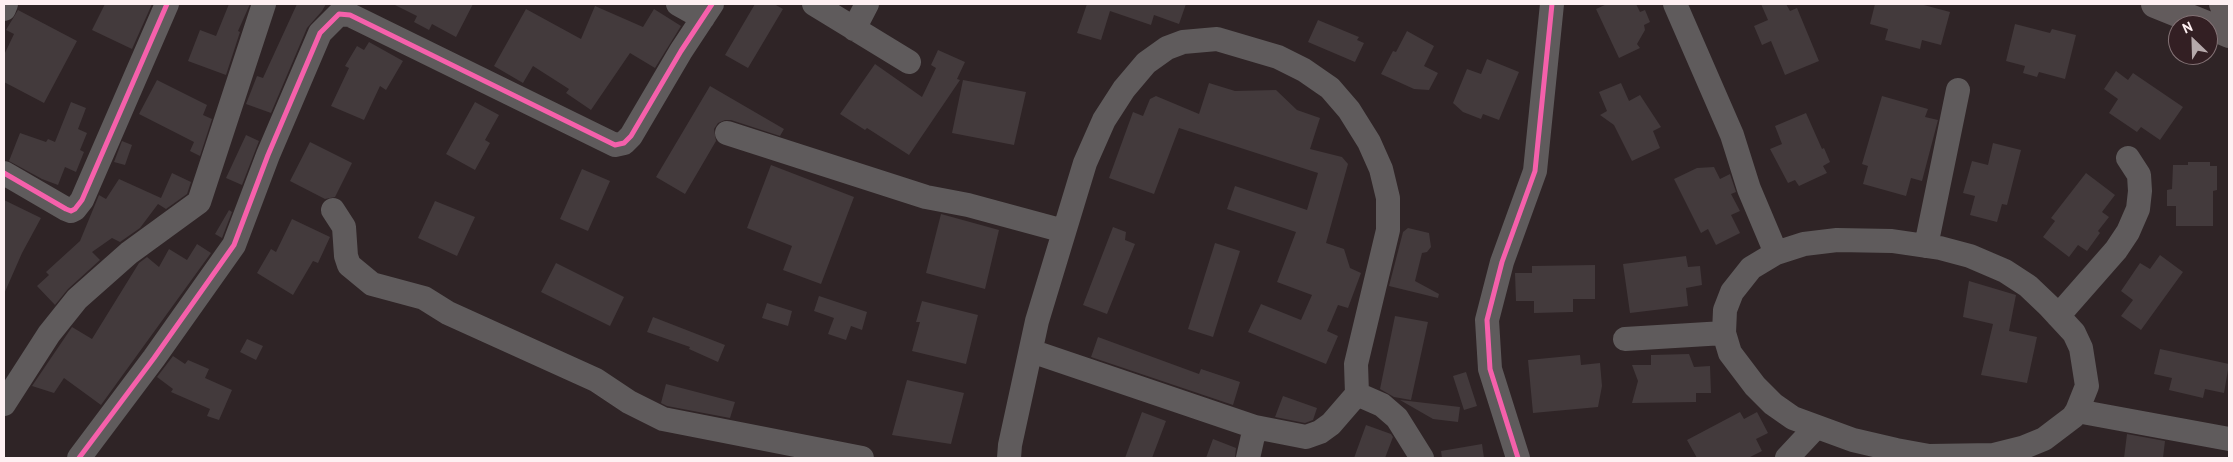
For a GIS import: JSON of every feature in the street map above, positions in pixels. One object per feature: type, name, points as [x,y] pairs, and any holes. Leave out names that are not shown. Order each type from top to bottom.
[{"type":"main road","points":[[2155,4],[2183,15]]},
{"type":"main road","points":[[2223,4],[2229,6]]},
{"type":"street","points":[[4,9],[6,4]]},
{"type":"street","points":[[4,174],[66,209],[71,211],[75,209],[82,200],[167,4]]},
{"type":"street","points":[[4,404],[49,334],[77,299],[130,253],[199,202],[264,4]]},
{"type":"street","points":[[79,458],[154,358],[234,245],[268,155],[320,33],[340,14],[350,14],[615,145],[624,143],[632,136],[681,51],[707,11],[678,4]]},
{"type":"street","points":[[814,4],[909,62]]},
{"type":"street","points":[[854,29],[868,4]]},
{"type":"street","points":[[1518,458],[1490,369],[1487,320],[1502,262],[1535,171],[1552,4]]},
{"type":"street","points":[[1675,4],[1732,135],[1749,189],[1776,253]]},
{"type":"street","points":[[1009,458],[1037,321],[1085,163],[1104,120],[1124,89],[1146,63],[1167,48],[1190,41],[1217,39],[1278,58],[1304,70],[1330,88],[1349,110],[1369,142],[1381,169],[1388,198],[1388,230],[1356,364],[1357,394],[1331,424],[1320,432],[1306,437],[1255,427],[1031,351]]},
{"type":"street","points":[[1926,246],[1958,90]]},
{"type":"street","points":[[727,134],[926,197],[968,205],[1064,231]]},
{"type":"street","points":[[2058,316],[2116,250],[2128,232],[2138,209],[2140,191],[2138,175],[2128,158]]},
{"type":"street","points":[[333,210],[344,227],[346,256],[349,265],[372,284],[424,298],[448,313],[596,380],[629,402],[663,419],[862,458]]},
{"type":"street","points":[[1837,240],[1892,241],[1926,246],[1970,256],[2005,271],[2028,286],[2074,333],[2083,357],[2086,386],[2081,405],[2047,448],[2022,448],[1994,455],[1930,456],[1895,454],[1793,418],[1773,404],[1755,386],[1730,353],[1724,333],[1725,310],[1732,292],[1751,268],[1776,253],[1804,244],[1837,240]]},
{"type":"street","points":[[1625,339],[1724,333]]},
{"type":"street","points":[[1357,394],[1382,405],[1397,418],[1422,458]]},
{"type":"street","points":[[2077,411],[2229,439]]},
{"type":"street","points":[[1248,458],[1255,427]]},
{"type":"street","points":[[1787,458],[1816,427]]},
{"type":"building","points":[[105,4],[152,4],[132,49],[92,30]]},
{"type":"building","points":[[229,4],[250,4],[238,31],[240,32],[226,75],[188,61],[200,30],[216,36]]},
{"type":"building","points":[[297,4],[326,4],[307,28],[271,113],[246,104],[257,76],[263,78]]},
{"type":"building","points":[[393,4],[473,4],[456,37],[432,24],[429,30],[414,22],[417,16]]},
{"type":"building","points":[[755,4],[774,4],[783,9],[748,68],[725,55]]},
{"type":"building","points":[[1087,4],[1186,4],[1179,24],[1154,15],[1151,25],[1110,11],[1101,40],[1077,33]]},
{"type":"building","points":[[1607,4],[1636,4],[1640,12],[1645,10],[1650,22],[1644,25],[1645,30],[1637,44],[1640,48],[1619,58],[1596,9]]},
{"type":"building","points":[[1761,4],[1786,4],[1790,11],[1797,8],[1819,61],[1785,75],[1771,41],[1762,45],[1754,26],[1768,20]]},
{"type":"building","points":[[1875,4],[1920,4],[1950,12],[1941,45],[1922,40],[1920,49],[1885,40],[1888,29],[1870,24]]},
{"type":"building","points":[[595,6],[643,27],[654,9],[681,26],[655,68],[630,53],[591,110],[566,93],[569,89],[533,66],[523,83],[494,66],[526,9],[581,39]]},
{"type":"building","points":[[18,10],[77,41],[44,103],[4,82],[4,55],[14,34],[6,30]]},
{"type":"building","points":[[1318,20],[1359,37],[1357,40],[1364,43],[1355,62],[1308,42]]},
{"type":"building","points":[[2015,24],[2050,33],[2052,29],[2076,35],[2065,79],[2039,72],[2037,77],[2023,73],[2025,66],[2006,61]]},
{"type":"building","points":[[1407,31],[1434,46],[1424,66],[1438,73],[1429,90],[1414,89],[1381,74],[1393,51],[1396,52]]},
{"type":"building","points":[[369,42],[403,61],[386,90],[380,86],[364,120],[331,106],[349,68],[345,66],[357,46],[364,50]]},
{"type":"building","points":[[938,50],[965,62],[957,79],[960,80],[909,155],[867,128],[865,130],[840,114],[875,64],[922,97],[936,68],[931,65]]},
{"type":"building","points":[[1487,59],[1519,72],[1499,120],[1483,114],[1481,119],[1463,112],[1453,103],[1467,69],[1481,74]]},
{"type":"building","points":[[2116,71],[2128,80],[2133,73],[2183,107],[2160,140],[2141,127],[2137,132],[2109,113],[2118,99],[2104,89]]},
{"type":"building","points":[[157,80],[207,105],[203,115],[212,119],[200,156],[190,151],[194,142],[139,114]]},
{"type":"building","points":[[963,80],[1026,92],[1014,145],[952,133]]},
{"type":"building","points":[[1209,83],[1235,91],[1276,90],[1297,110],[1320,118],[1310,149],[1342,157],[1348,164],[1326,243],[1344,249],[1350,268],[1361,273],[1348,308],[1338,305],[1327,331],[1338,336],[1326,364],[1248,332],[1261,304],[1301,320],[1312,295],[1277,282],[1296,232],[1227,209],[1235,186],[1307,210],[1318,173],[1179,128],[1154,194],[1109,178],[1133,112],[1143,116],[1150,99],[1156,96],[1199,114]]},
{"type":"building","points":[[1621,83],[1629,101],[1640,95],[1661,127],[1653,131],[1660,148],[1632,161],[1614,125],[1600,115],[1607,111],[1599,92]]},
{"type":"building","points":[[710,86],[784,129],[780,136],[731,120],[718,123],[714,129],[716,141],[685,194],[656,177]]},
{"type":"building","points":[[1882,96],[1928,109],[1925,117],[1938,120],[1922,181],[1911,178],[1906,196],[1863,184],[1868,166],[1862,164]]},
{"type":"building","points":[[71,102],[86,108],[78,129],[87,133],[80,150],[84,152],[76,172],[65,167],[58,185],[42,179],[9,161],[20,133],[46,142],[48,139],[55,142]]},
{"type":"building","points":[[475,102],[499,115],[485,140],[490,143],[475,170],[446,154]]},
{"type":"building","points":[[1806,113],[1830,162],[1823,166],[1827,173],[1799,186],[1795,180],[1788,183],[1770,149],[1782,144],[1775,126]]},
{"type":"building","points":[[246,135],[259,141],[242,185],[226,178]]},
{"type":"building","points":[[122,141],[132,145],[125,165],[114,162]]},
{"type":"building","points":[[310,142],[352,163],[335,197],[325,199],[290,181]]},
{"type":"building","points":[[1993,143],[2021,150],[2007,205],[2002,204],[1997,222],[1970,215],[1975,196],[1963,193],[1972,161],[1988,165]]},
{"type":"building","points":[[2188,162],[2210,162],[2210,166],[2217,166],[2217,190],[2213,191],[2213,226],[2176,226],[2176,206],[2167,206],[2167,190],[2172,189],[2173,165],[2188,165]]},
{"type":"building","points":[[771,165],[854,197],[821,284],[783,270],[792,246],[747,228]]},
{"type":"building","points":[[1714,167],[1720,179],[1730,174],[1736,192],[1731,194],[1740,211],[1731,215],[1740,233],[1716,245],[1708,229],[1701,233],[1674,179],[1697,168]]},
{"type":"building","points":[[582,169],[610,181],[588,231],[560,219]]},
{"type":"building","points":[[172,173],[191,182],[187,194],[166,209],[158,204],[140,228],[120,242],[112,238],[92,252],[100,260],[68,289],[55,305],[37,286],[49,275],[46,272],[80,241],[99,195],[106,199],[119,179],[161,198]]},
{"type":"building","points":[[2086,173],[2115,195],[2102,212],[2109,217],[2098,231],[2100,233],[2087,251],[2078,245],[2069,257],[2043,237],[2055,221],[2051,218]]},
{"type":"building","points":[[4,200],[41,218],[22,253],[4,294]]},
{"type":"building","points":[[435,201],[475,217],[457,256],[418,238]]},
{"type":"building","points":[[229,210],[232,212],[222,238],[215,234]]},
{"type":"building","points":[[941,214],[999,230],[985,289],[926,273]]},
{"type":"building","points":[[292,219],[330,237],[318,263],[313,261],[293,295],[257,273],[271,249],[276,252]]},
{"type":"building","points":[[1113,227],[1126,232],[1125,240],[1135,244],[1107,314],[1083,305]]},
{"type":"building","points":[[1408,228],[1429,233],[1431,247],[1427,252],[1422,253],[1415,281],[1439,294],[1438,298],[1389,286],[1403,232]]},
{"type":"building","points":[[1215,243],[1240,251],[1213,337],[1188,329]]},
{"type":"building","points":[[197,244],[211,253],[101,405],[64,378],[54,393],[32,386],[72,327],[92,339],[139,263],[147,257],[159,267],[169,249],[187,260]]},
{"type":"building","points":[[2160,255],[2183,272],[2141,330],[2121,316],[2133,300],[2121,291],[2140,263],[2150,269]]},
{"type":"building","points":[[1686,256],[1688,267],[1700,266],[1702,285],[1686,288],[1688,306],[1630,313],[1623,264]]},
{"type":"building","points":[[556,263],[624,297],[610,326],[541,292]]},
{"type":"building","points":[[1595,265],[1595,299],[1573,299],[1573,312],[1534,313],[1534,301],[1516,301],[1515,273],[1532,273],[1532,266]]},
{"type":"building","points":[[1969,281],[2016,295],[2009,331],[2037,337],[2027,383],[1981,375],[1993,324],[1963,317]]},
{"type":"building","points":[[819,296],[867,312],[862,330],[851,326],[846,340],[828,334],[834,318],[814,311]]},
{"type":"building","points":[[922,301],[978,315],[966,364],[912,351],[920,322],[916,322]]},
{"type":"building","points":[[767,303],[792,311],[788,326],[762,318]]},
{"type":"building","points":[[1395,316],[1428,322],[1411,400],[1394,397],[1380,389]]},
{"type":"building","points":[[653,317],[725,345],[718,362],[689,349],[690,347],[647,332]]},
{"type":"building","points":[[1098,337],[1199,374],[1201,369],[1240,382],[1233,405],[1091,357]]},
{"type":"building","points":[[247,339],[263,346],[256,360],[240,352]]},
{"type":"building","points":[[2160,349],[2229,364],[2224,393],[2205,389],[2203,398],[2169,390],[2172,378],[2154,374]]},
{"type":"building","points":[[1689,354],[1694,367],[1710,366],[1711,393],[1696,393],[1696,402],[1632,403],[1638,381],[1632,365],[1651,365],[1651,355]]},
{"type":"building","points":[[1580,355],[1581,365],[1600,363],[1602,386],[1598,407],[1533,413],[1528,360]]},
{"type":"building","points":[[173,356],[185,364],[188,360],[209,369],[205,378],[232,390],[219,420],[207,416],[210,409],[171,392],[173,389],[157,377]]},
{"type":"building","points":[[1466,372],[1477,406],[1464,410],[1453,376]]},
{"type":"building","points":[[907,380],[964,393],[951,444],[892,435]]},
{"type":"building","points":[[666,384],[735,402],[730,418],[667,406],[661,403]]},
{"type":"building","points":[[1283,396],[1317,408],[1313,420],[1305,423],[1275,417]]},
{"type":"building","points":[[1400,400],[1460,407],[1458,422],[1433,419]]},
{"type":"building","points":[[1142,412],[1166,421],[1152,458],[1125,458]]},
{"type":"building","points":[[1740,412],[1744,419],[1757,412],[1768,433],[1756,439],[1762,451],[1748,458],[1697,458],[1687,440]]},
{"type":"building","points":[[1366,425],[1391,434],[1393,437],[1385,458],[1354,458]]},
{"type":"building","points":[[2127,434],[2165,441],[2163,458],[2124,458]]},
{"type":"building","points":[[1213,439],[1236,448],[1235,458],[1206,458]]},
{"type":"building","points":[[1482,444],[1484,458],[1442,458],[1441,451]]},
{"type":"cycle path","points":[[4,173],[66,209],[71,211],[75,209],[82,200],[167,4]]},
{"type":"cycle path","points":[[79,458],[154,358],[234,245],[268,155],[320,33],[339,14],[350,15],[615,145],[624,143],[631,136],[681,51],[712,4]]},
{"type":"cycle path","points":[[1518,458],[1490,369],[1487,320],[1502,262],[1535,171],[1552,4]]}]
